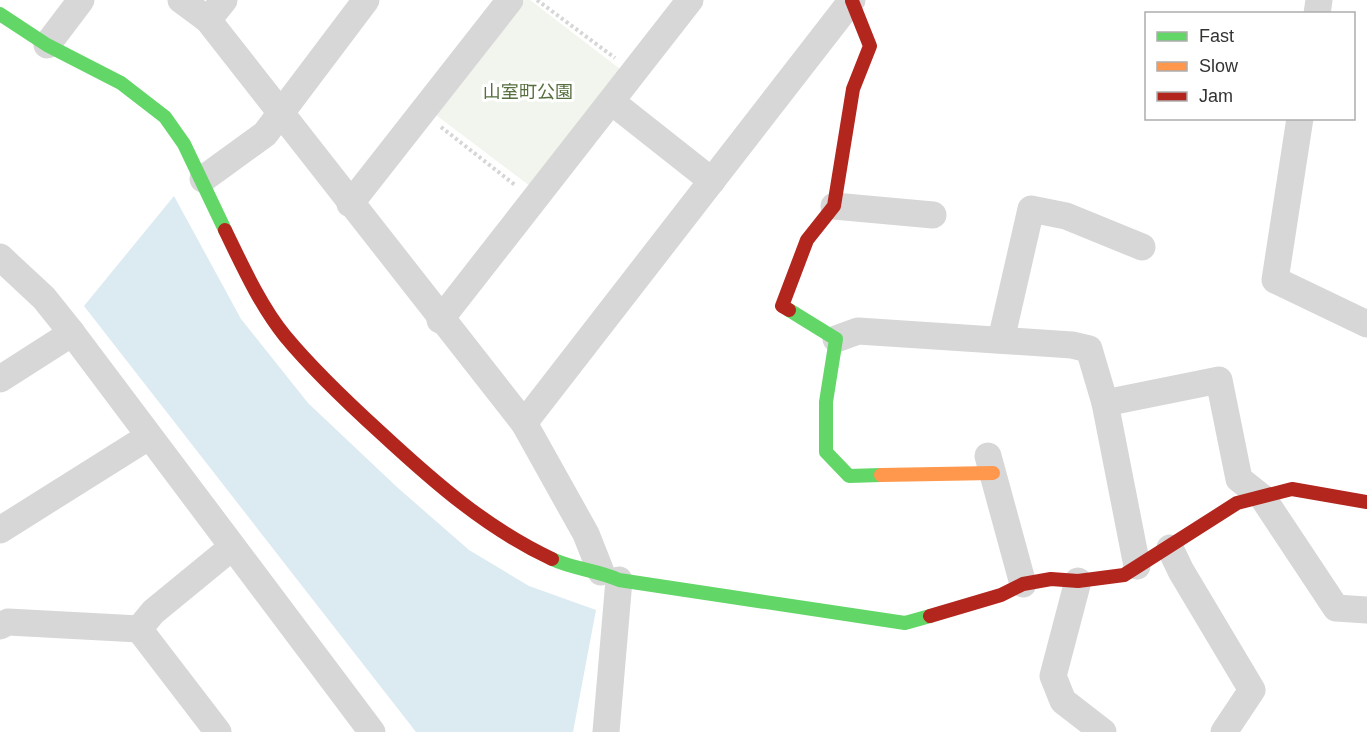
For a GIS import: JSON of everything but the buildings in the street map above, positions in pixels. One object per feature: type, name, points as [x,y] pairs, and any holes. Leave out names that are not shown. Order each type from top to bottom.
[{"type":"street","points":[[47,45],[81,0]]},
{"type":"street","points":[[181,0],[216,10],[280,113],[440,320],[524,423],[610,576],[606,732]]},
{"type":"street","points":[[203,179],[265,134],[366,0]]},
{"type":"street","points":[[440,320],[690,0]]},
{"type":"street","points":[[524,423],[852,0]]},
{"type":"street","points":[[836,339],[782,306],[800,250],[818,219],[834,206],[853,89],[870,46],[852,0]]},
{"type":"street","points":[[350,204],[422,112],[496,5]]},
{"type":"street","points":[[0,14],[47,45],[121,83],[156,109],[184,144],[203,179],[247,275],[267,311],[284,335],[344,399],[464,507],[506,536],[564,565],[610,576],[905,623],[1001,595],[1023,584],[1051,579],[1078,581],[1124,575],[1170,548],[1237,503],[1292,489],[1367,502]]},
{"type":"street","points":[[612,102],[712,181]]},
{"type":"street","points":[[1300,120],[1275,280],[1367,324]]},
{"type":"street","points":[[834,206],[933,215]]},
{"type":"street","points":[[1001,340],[1031,209],[1066,216],[1142,247]]},
{"type":"street","points":[[0,257],[44,298],[72,333],[231,548],[372,732]]},
{"type":"street","points":[[836,339],[858,331],[1072,345],[1089,349],[1105,403],[1137,566]]},
{"type":"street","points":[[0,379],[72,333]]},
{"type":"street","points":[[836,339],[826,402],[826,452],[849,476],[991,465],[1023,584]]},
{"type":"street","points":[[1105,403],[1220,380],[1239,479],[1263,498],[1336,608],[1367,610]]},
{"type":"street","points":[[0,530],[148,437]]},
{"type":"street","points":[[139,629],[153,612],[231,548]]},
{"type":"street","points":[[1170,548],[1180,571],[1252,690],[1224,732]]},
{"type":"street","points":[[1078,581],[1053,676],[1063,701],[1103,732]]},
{"type":"street","points":[[0,626],[8,622],[139,629],[218,732]]},
{"type":"path","points":[[537,0],[635,73]]},
{"type":"path","points":[[422,112],[535,200]]},
{"type":"green space","name":"山室町公園","points":[[525,0],[530,0],[620,69],[530,186],[436,115]]},
{"type":"shaded area","points":[[174,196],[241,319],[308,403],[398,488],[469,550],[529,586],[596,610],[573,732],[416,732],[84,306]]},
{"type":"traffic: fast","points":[[0,14],[47,45],[121,83],[165,117],[184,144],[225,230]]},
{"type":"traffic: fast","points":[[789,310],[836,339],[826,402],[826,452],[849,476],[881,475]]},
{"type":"traffic: fast","points":[[552,559],[619,580],[905,623],[930,616]]},
{"type":"traffic: slow","points":[[881,475],[993,473]]},
{"type":"traffic: jam","points":[[789,310],[782,306],[807,240],[834,206],[853,89],[870,46],[852,1]]},
{"type":"traffic: jam","points":[[225,230],[267,311],[296,349],[332,386],[401,451],[462,503],[505,533],[552,559]]},
{"type":"traffic: jam","points":[[930,616],[1001,595],[1023,584],[1051,579],[1078,581],[1124,575],[1237,503],[1292,489],[1367,502]]}]
